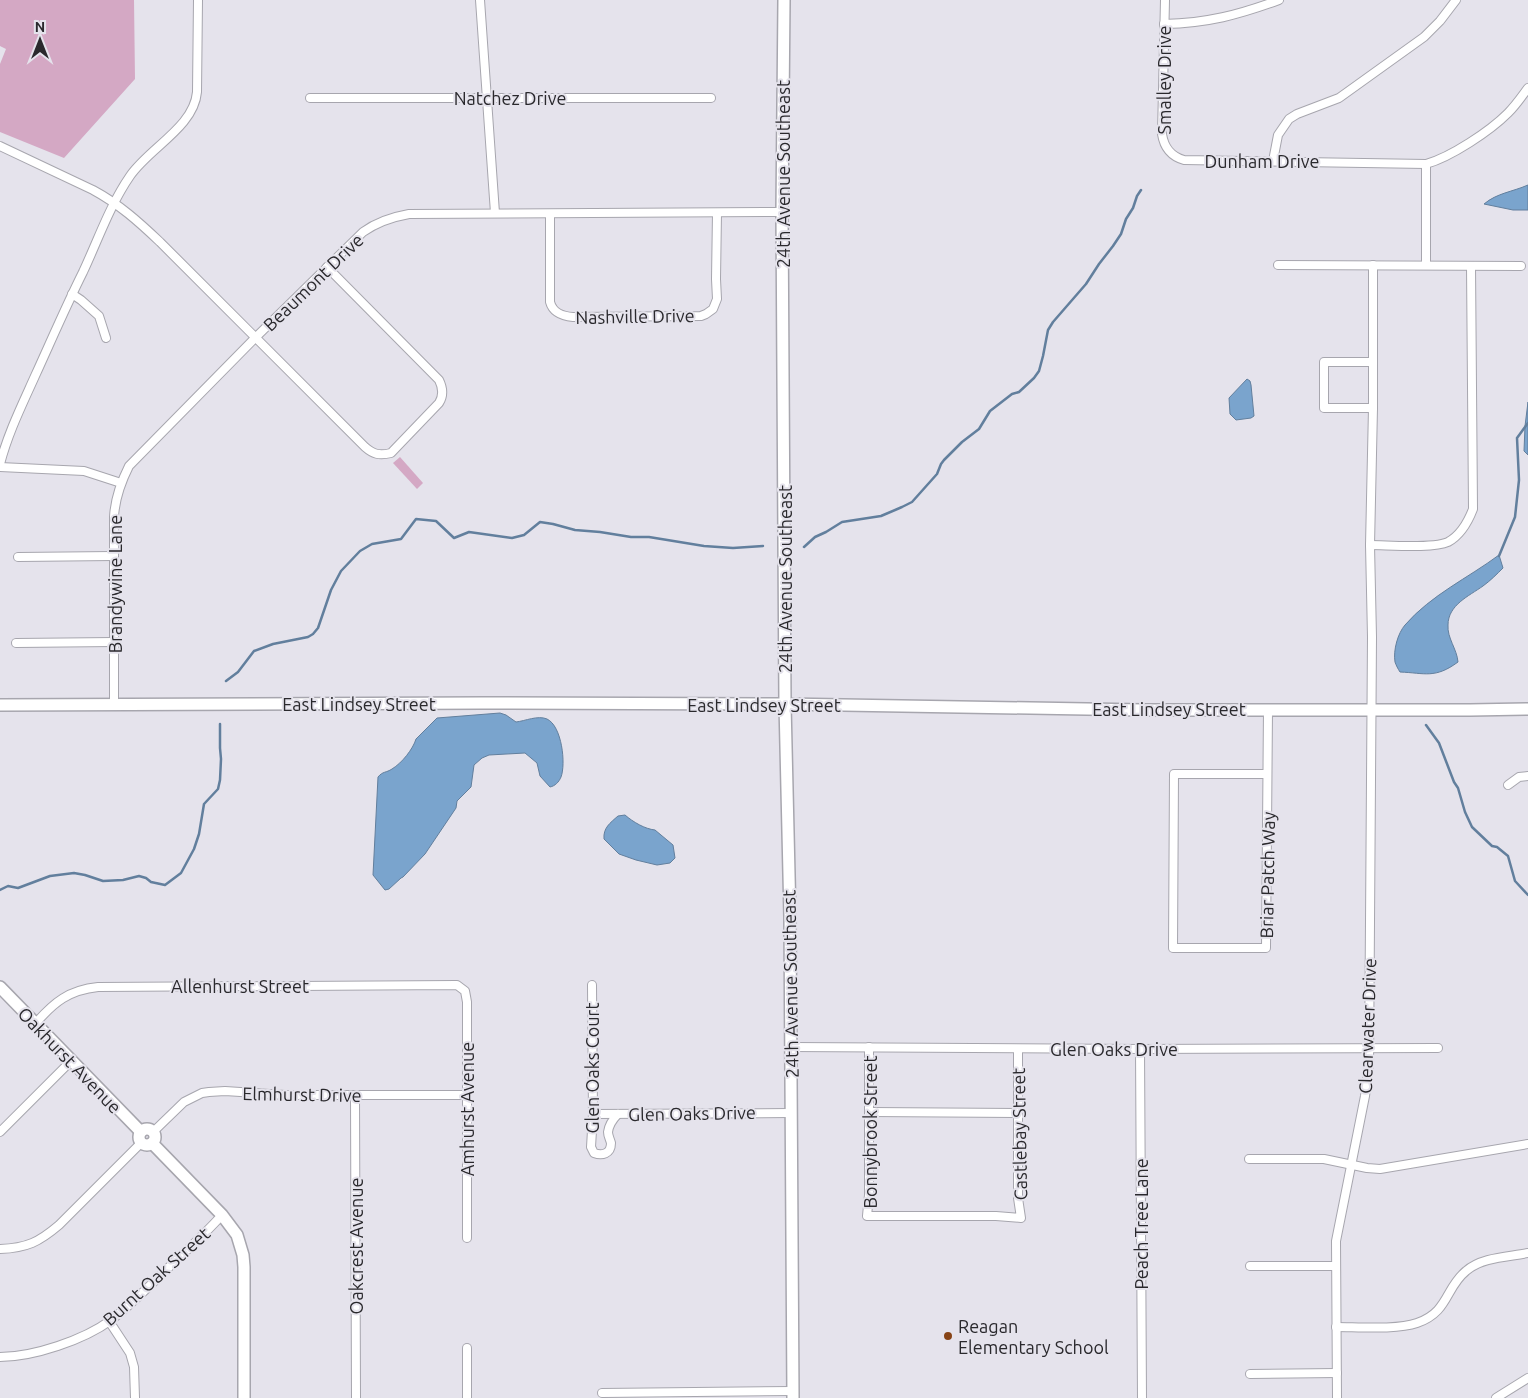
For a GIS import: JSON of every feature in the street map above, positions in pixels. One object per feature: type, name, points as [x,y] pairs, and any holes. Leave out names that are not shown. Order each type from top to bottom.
[{"type":"street","points":[[121,483],[84,471],[0,466],[5,443],[72,294],[130,175],[181,124],[195,105],[198,92],[198,0]]},
{"type":"street","points":[[480,0],[495,213]]},
{"type":"street","name":"24th Avenue Southeast","points":[[784,0],[782,212],[785,704],[790,917],[793,1394]]},
{"type":"street","name":"Smalley Drive","points":[[1165,0],[1162,134],[1164,143],[1174,156]]},
{"type":"street","points":[[1164,24],[1198,22],[1228,17],[1278,0]]},
{"type":"street","points":[[1273,161],[1278,135],[1289,119],[1305,110],[1339,98],[1424,37],[1440,21],[1456,0]]},
{"type":"street","points":[[1426,266],[1426,164],[1456,151],[1495,124],[1509,112],[1528,88]]},
{"type":"street","name":"Natchez Drive","points":[[310,98],[711,98]]},
{"type":"street","name":"Beaumont Drive","points":[[0,146],[93,190],[115,203],[160,242],[255,338],[363,232],[387,219],[409,214],[782,212]]},
{"type":"street","name":"Dunham Drive","points":[[1174,156],[1191,161],[1426,164]]},
{"type":"street","name":"Nashville Drive","points":[[550,214],[551,306],[557,313],[567,316],[701,316],[713,309],[717,299],[717,213]]},
{"type":"street","points":[[1278,265],[1521,266]]},
{"type":"street","name":"Clearwater Drive","points":[[1337,1398],[1337,1232],[1368,1081],[1370,1049],[1372,637],[1370,545],[1373,408],[1373,265]]},
{"type":"street","points":[[1370,545],[1432,546],[1447,542],[1460,532],[1469,521],[1473,509],[1471,266]]},
{"type":"street","points":[[255,338],[370,452],[380,455],[391,453],[439,403],[443,394],[442,385],[327,267]]},
{"type":"street","points":[[72,294],[99,316],[106,338]]},
{"type":"street","name":"Brandywine Lane","points":[[114,705],[114,508],[121,483],[134,460],[255,338]]},
{"type":"street","points":[[1373,362],[1324,362],[1324,408],[1373,408]]},
{"type":"street","points":[[18,557],[113,556]]},
{"type":"street","points":[[16,643],[114,642]]},
{"type":"street","name":"East Lindsey Street","points":[[0,705],[482,703],[785,704],[1372,711],[1528,709]]},
{"type":"street","name":"Briar Patch Way","points":[[1268,710],[1268,774],[1266,948],[1173,948],[1174,774],[1268,774]]},
{"type":"street","points":[[1508,785],[1519,776],[1528,776]]},
{"type":"street","name":"Allenhurst Street","points":[[35,1024],[44,1013],[64,997],[81,989],[98,987],[457,985]]},
{"type":"street","name":"Amhurst Avenue","points":[[457,985],[465,991],[468,1002],[466,1095],[467,1238]]},
{"type":"street","name":"Glen Oaks Court","points":[[592,986],[593,1114],[591,1147],[594,1153],[606,1154],[610,1147],[608,1130],[618,1114]]},
{"type":"street","name":"Oakhurst Avenue","points":[[0,987],[222,1215],[237,1235],[243,1255],[244,1398]]},
{"type":"street","name":"Glen Oaks Drive","points":[[790,1047],[1018,1049],[1438,1048]]},
{"type":"street","name":"Bonnybrook Street","points":[[869,1047],[870,1112],[867,1216],[996,1216],[1021,1218]]},
{"type":"street","name":"Castlebay Street","points":[[1018,1049],[1018,1198],[1021,1218]]},
{"type":"street","name":"Peach Tree Lane","points":[[1140,1049],[1142,1398]]},
{"type":"street","points":[[0,1132],[72,1061]]},
{"type":"street","name":"Elmhurst Drive","points":[[0,1249],[27,1246],[46,1236],[184,1102],[202,1094],[225,1091],[272,1095],[466,1095]]},
{"type":"street","name":"Oakcrest Avenue","points":[[355,1095],[356,1398]]},
{"type":"street","points":[[870,1112],[1017,1113]]},
{"type":"street","name":"Glen Oaks Drive","points":[[593,1114],[791,1113]]},
{"type":"street","points":[[1249,1159],[1316,1158],[1380,1169],[1528,1144]]},
{"type":"street","name":"Burnt Oak Street","points":[[0,1358],[24,1355],[54,1347],[83,1336],[109,1321],[128,1307],[222,1215]]},
{"type":"street","points":[[1336,1327],[1416,1324],[1442,1306],[1460,1277],[1469,1268],[1494,1259],[1528,1253]]},
{"type":"street","points":[[1250,1266],[1336,1266]]},
{"type":"street","points":[[109,1321],[130,1353],[134,1367],[135,1398]]},
{"type":"street","points":[[467,1348],[467,1398]]},
{"type":"street","points":[[1250,1374],[1337,1374]]},
{"type":"street","points":[[1496,1398],[1528,1378]]},
{"type":"street","points":[[602,1393],[793,1394]]},
{"type":"shaded area","points":[[0,0],[134,0],[135,79],[64,158],[0,132],[0,64],[6,49],[0,46]]},
{"type":"shaded area","points":[[400,457],[423,483],[417,489],[393,463]]},
{"type":"water","points":[[1528,185],[1528,210],[1513,210],[1484,204],[1499,195]]},
{"type":"water","points":[[1247,379],[1251,385],[1254,416],[1236,420],[1230,414],[1229,398]]},
{"type":"water","points":[[1528,402],[1528,455],[1524,451]]},
{"type":"water","points":[[1499,555],[1503,568],[1486,584],[1460,602],[1449,618],[1448,630],[1458,662],[1436,673],[1400,672],[1395,662],[1395,647],[1402,628],[1426,605]]},
{"type":"water","points":[[500,713],[516,722],[543,718],[552,723],[562,746],[563,763],[559,781],[550,787],[540,776],[537,763],[525,753],[489,755],[482,758],[474,765],[471,787],[457,801],[456,808],[425,854],[403,877],[389,889],[385,890],[373,875],[378,777],[403,760],[416,739],[437,718]]},
{"type":"water","points":[[625,815],[639,825],[655,830],[673,845],[675,858],[670,863],[657,865],[619,854],[604,839],[604,835],[612,821],[618,816]]},
{"type":"waterway","points":[[804,547],[815,537],[842,522],[881,516],[912,502],[937,474],[944,460],[962,442],[979,429],[990,411],[1012,394],[1019,392],[1034,378],[1039,371],[1048,330],[1086,284],[1121,234],[1126,219],[1141,190]]},
{"type":"waterway","points":[[1499,556],[1515,517],[1519,480],[1517,438],[1528,423]]},
{"type":"waterway","points":[[226,681],[238,672],[254,651],[313,634],[318,628],[331,590],[341,571],[360,551],[372,544],[401,539],[416,519],[436,521],[454,538],[469,532],[512,538],[524,535],[540,522],[575,530],[631,537],[649,537],[704,546],[733,548],[763,546]]},
{"type":"waterway","points":[[0,890],[8,886],[18,888],[50,876],[74,873],[103,881],[123,880],[139,876],[151,882],[165,885],[181,873],[194,849],[199,834],[204,804],[218,789],[221,759],[220,724]]},
{"type":"waterway","points":[[1426,725],[1439,743],[1472,827],[1492,846],[1497,847],[1508,856],[1515,881],[1528,895]]},
{"type":"place","name":"Reagan Elementary School","points":[[948,1336]]}]
